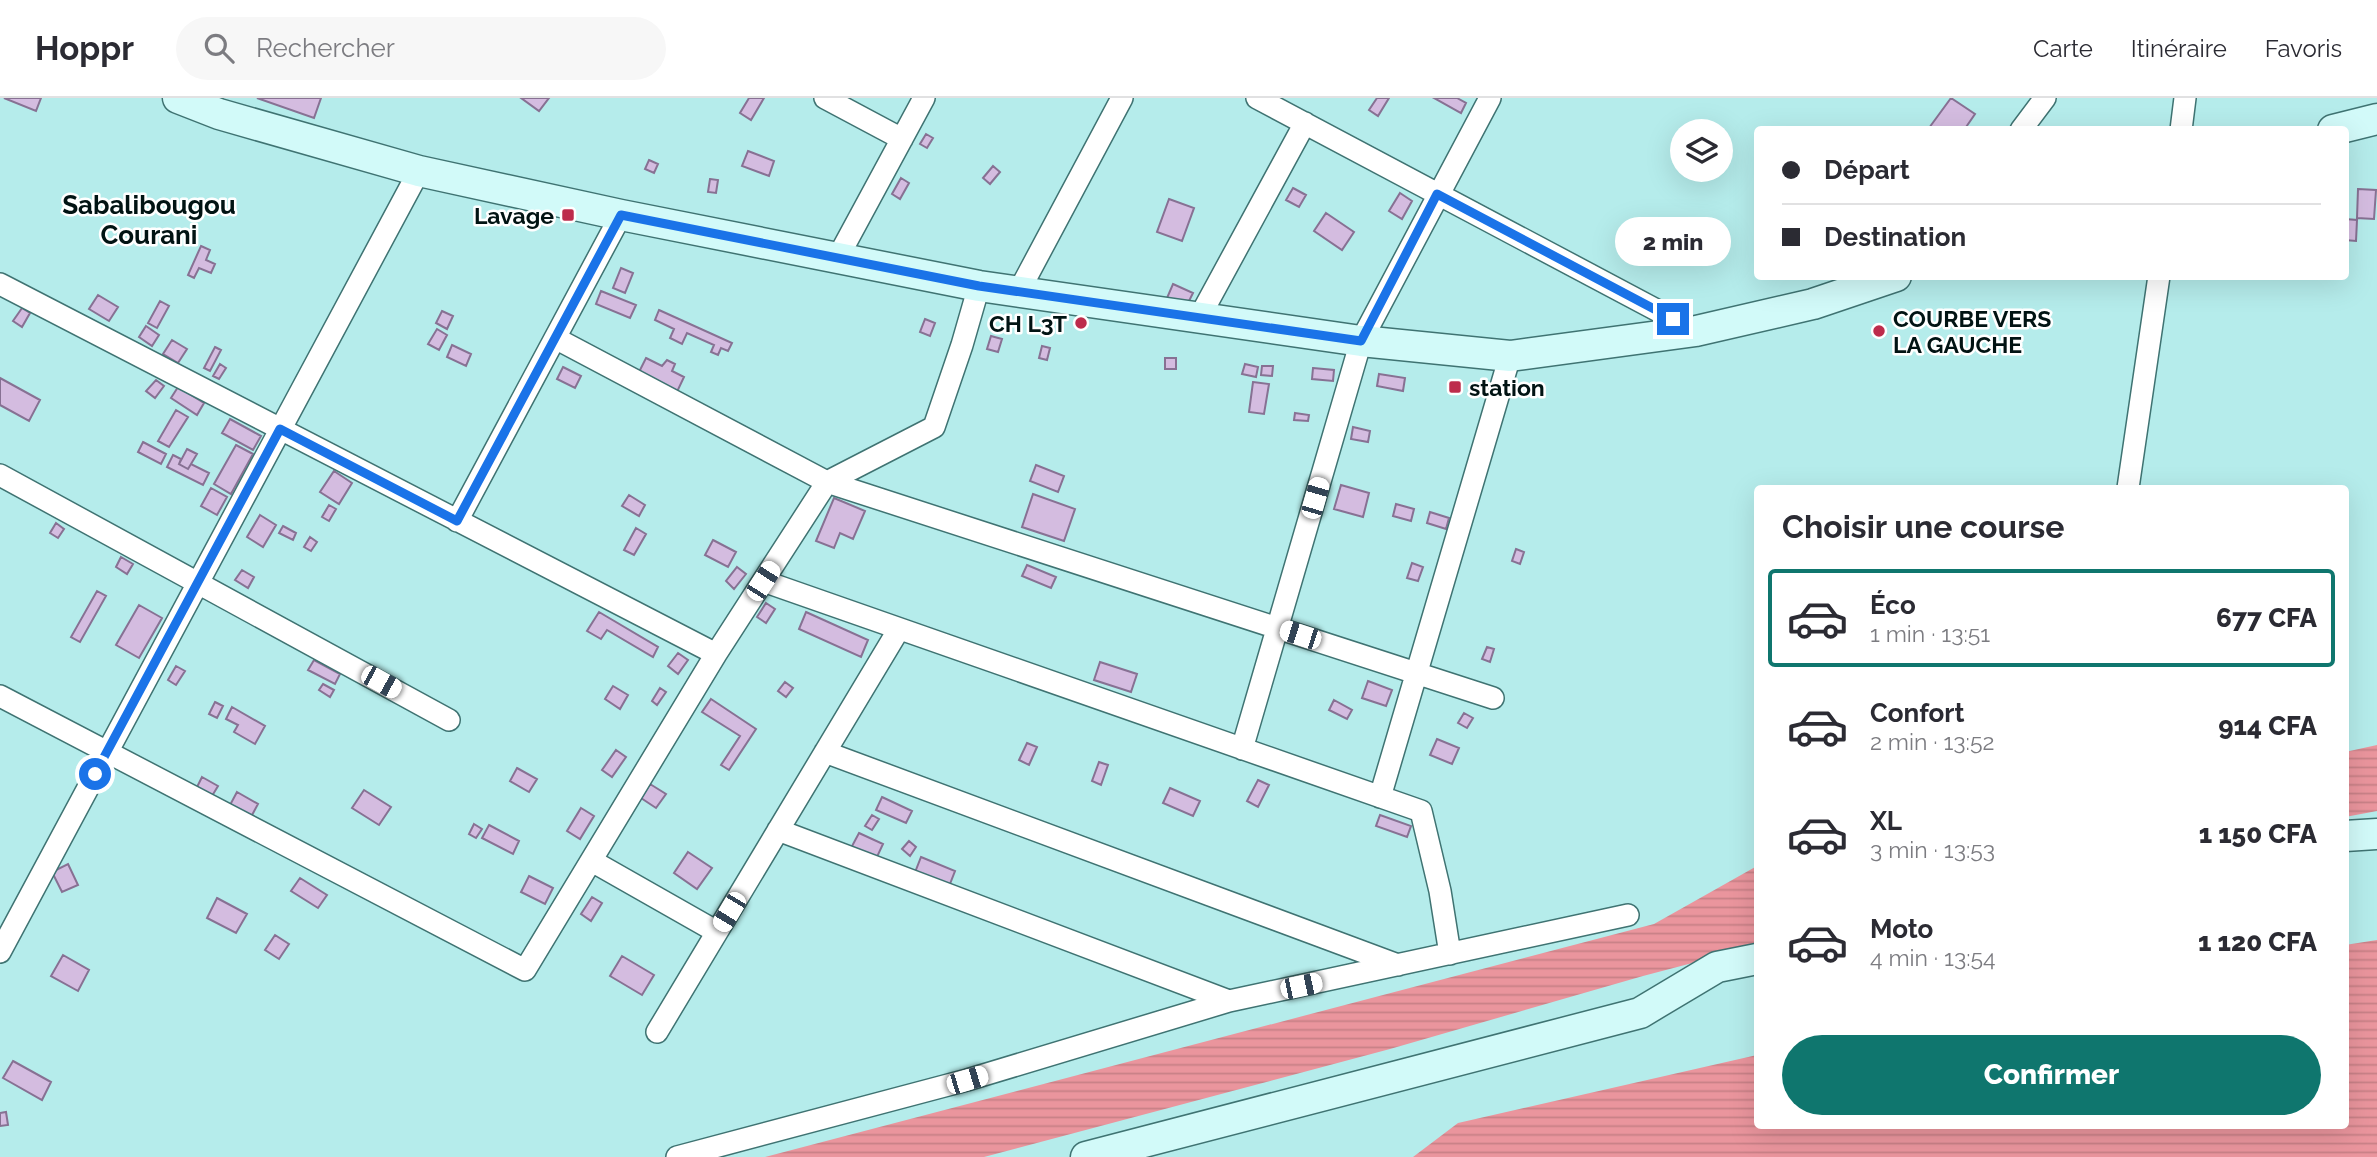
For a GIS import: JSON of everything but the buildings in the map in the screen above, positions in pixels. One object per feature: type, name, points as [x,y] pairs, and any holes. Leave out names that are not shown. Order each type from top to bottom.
[{"type":"main road","points":[[178,98],[219,114],[419,171],[621,215],[979,286],[1361,341],[1510,356],[1696,331],[1813,304],[1884,280]]},
{"type":"main road","points":[[2349,126],[2377,119]]},
{"type":"main road","points":[[2349,836],[2377,834]]},
{"type":"main road","points":[[1086,1157],[1640,1013],[1717,967],[1754,960]]},
{"type":"street","points":[[825,98],[902,139]]},
{"type":"street","points":[[837,259],[924,98]]},
{"type":"street","points":[[1018,291],[1122,98]]},
{"type":"street","points":[[1257,98],[1696,331]]},
{"type":"street","points":[[1242,749],[1361,341],[1490,98]]},
{"type":"street","points":[[2024,126],[2045,98]]},
{"type":"street","points":[[2181,126],[2185,98]]},
{"type":"street","points":[[1199,318],[1305,123]]},
{"type":"street","points":[[0,952],[419,171]]},
{"type":"street","points":[[457,521],[621,215]]},
{"type":"street","points":[[2128,485],[2158,280]]},
{"type":"street","points":[[0,284],[716,654]]},
{"type":"street","points":[[0,696],[525,970],[716,654],[827,482],[934,427],[979,286]]},
{"type":"street","points":[[555,338],[827,482],[1493,698]]},
{"type":"street","points":[[1380,797],[1510,356]]},
{"type":"street","points":[[0,475],[449,720]]},
{"type":"street","points":[[763,581],[1421,811],[1440,891],[1450,954]]},
{"type":"street","points":[[657,1032],[900,629]]},
{"type":"street","points":[[825,752],[1398,965]]},
{"type":"street","points":[[778,830],[1229,1001]]},
{"type":"street","points":[[592,860],[717,932]]},
{"type":"street","points":[[677,1157],[967,1080],[1229,1001],[1628,915]]},
{"type":"shaded area","points":[[2377,745],[2377,811],[2349,816],[2349,751]]},
{"type":"shaded area","points":[[1754,868],[1754,947],[1390,1049],[984,1157],[765,1157],[1654,924]]},
{"type":"shaded area","points":[[2377,940],[2377,1157],[1413,1157],[1458,1123],[1754,1056],[1754,1129],[2349,1129],[2349,944]]},
{"type":"place","name":"Lavage","points":[[568,215]]},
{"type":"place","name":"CH L3T","points":[[1081,323]]},
{"type":"place","name":"COURBE VERS LA GAUCHE","points":[[1879,331]]},
{"type":"place","name":"station","points":[[1455,387]]},
{"type":"district","name":"Sabalibougou Courani","points":[[149,220]]},
{"type":"route","points":[[95,774],[280,429],[457,521],[621,215],[979,286],[1361,341],[1437,194],[1673,319]]}]
